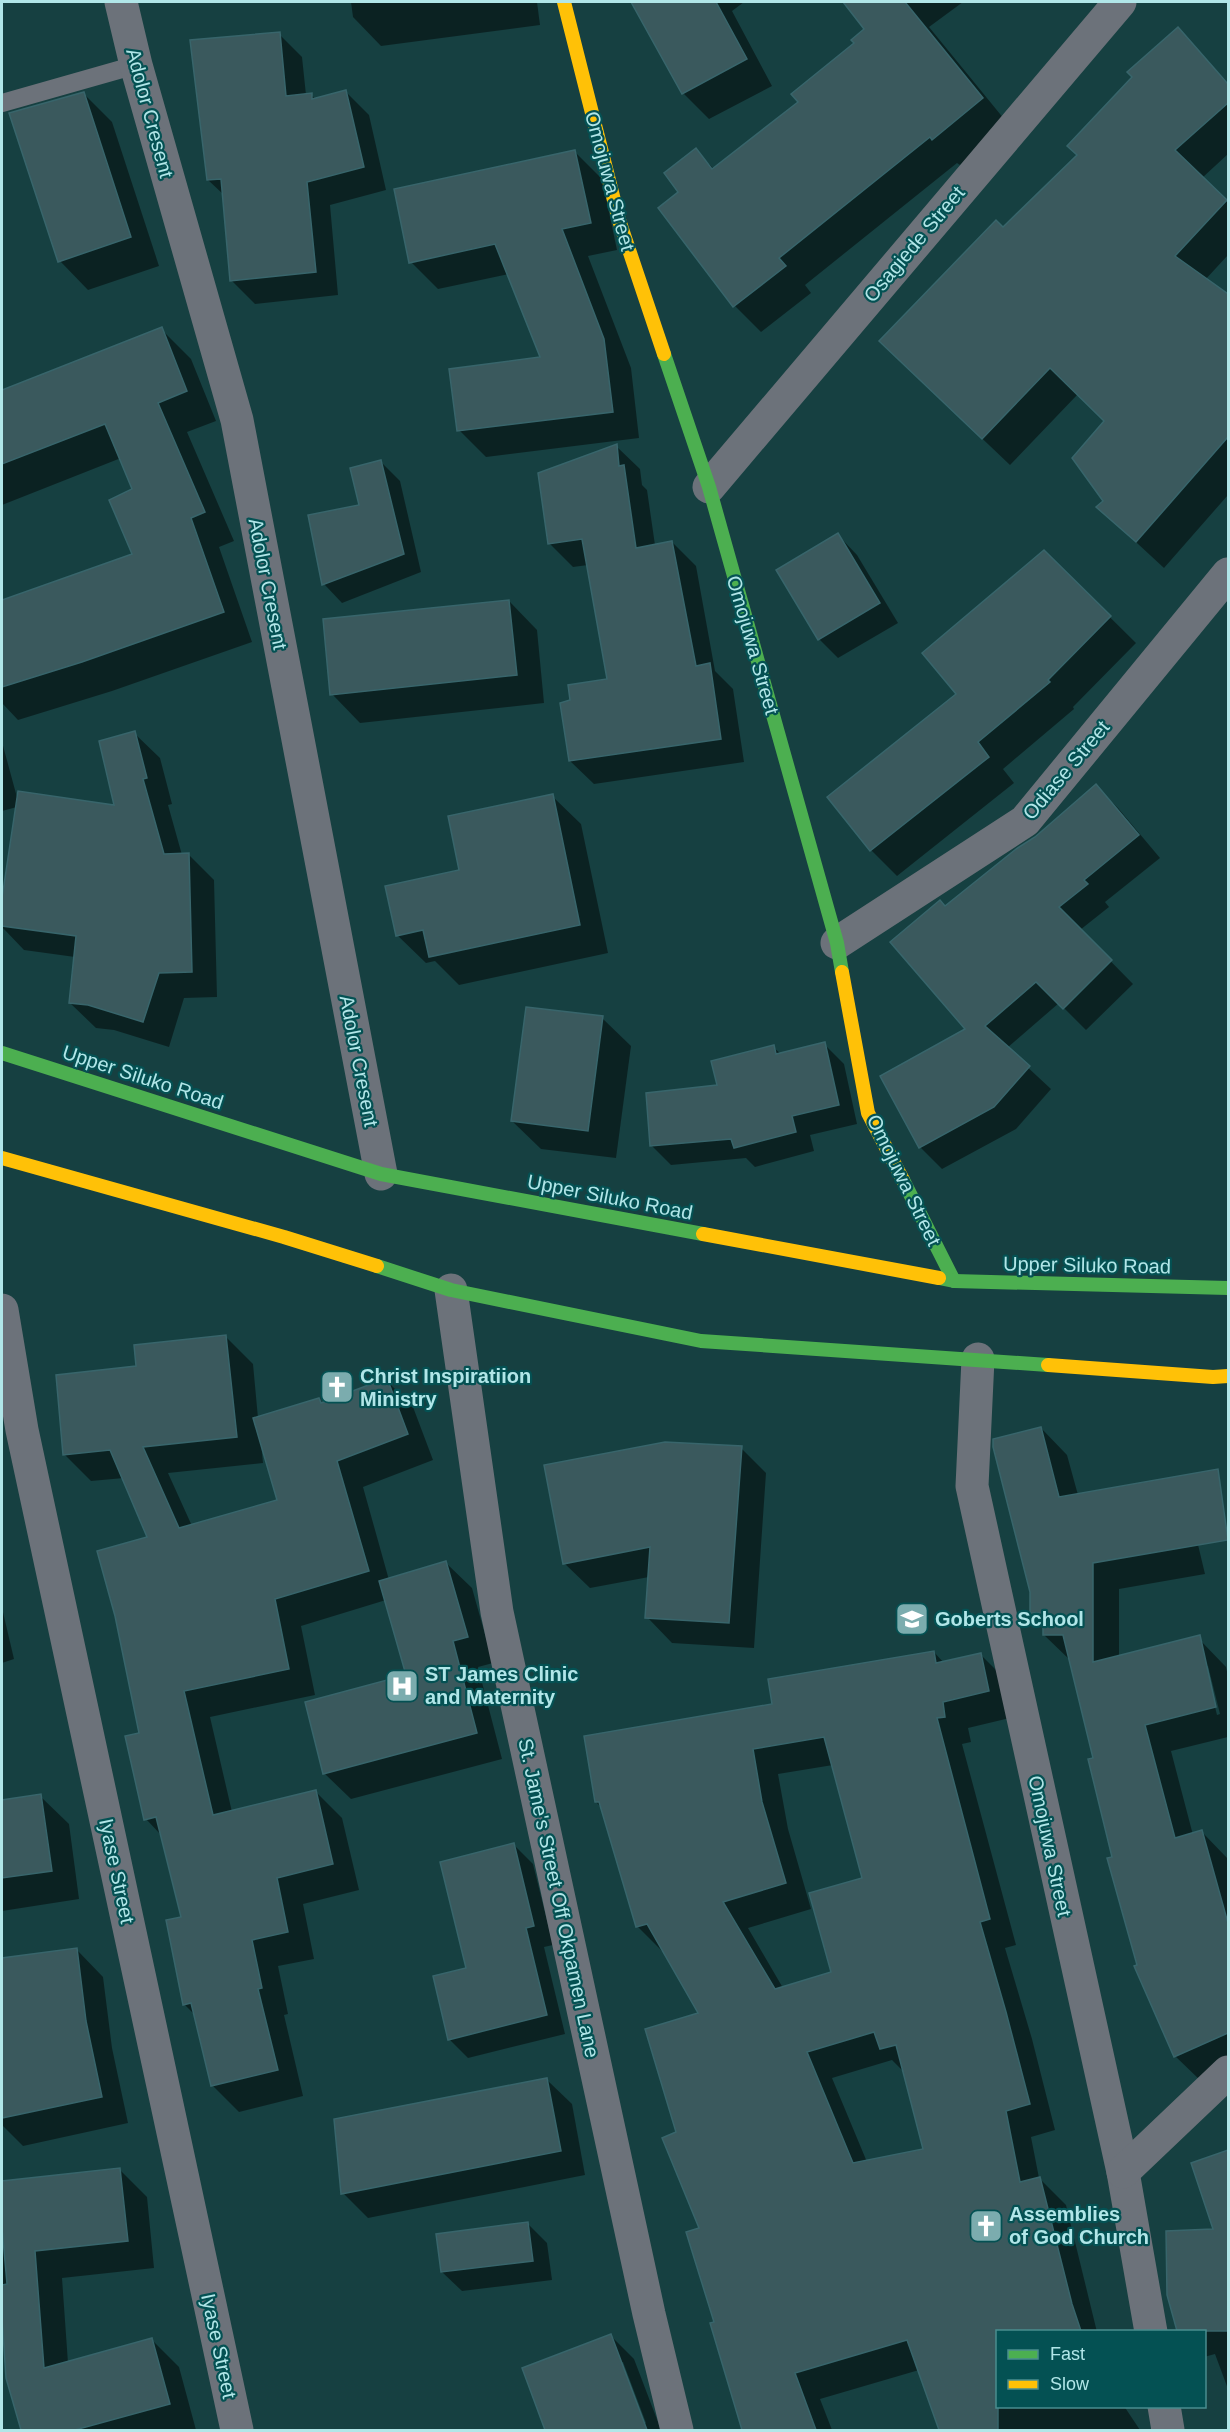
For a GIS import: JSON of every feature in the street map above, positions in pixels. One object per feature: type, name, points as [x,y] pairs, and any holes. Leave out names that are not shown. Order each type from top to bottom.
[{"type":"main road","name":"Omojuwa Street","points":[[568,5],[619,220],[709,487],[837,943],[868,1113],[954,1281]]},
{"type":"main road","name":"Upper Siluko Road","points":[[2,1053],[381,1174],[954,1281],[1228,1288]]},
{"type":"main road","points":[[2,1158],[284,1237],[451,1290],[701,1341],[1213,1377],[1228,1376]]},
{"type":"street","name":"Adolor Cresent","points":[[121,2],[136,65],[237,420],[381,1174]]},
{"type":"street","name":"Osagiede Street","points":[[709,487],[1120,2]]},
{"type":"street","name":"Odiase Street","points":[[837,943],[1025,821],[1228,574]]},
{"type":"street","name":"St. Jame's Street Off Okpamen Lane","points":[[451,1290],[497,1612],[649,2314],[677,2430]]},
{"type":"street","name":"Iyase Street","points":[[2,1310],[22,1430],[237,2430]]},
{"type":"street","name":"Omojuwa Street","points":[[978,1359],[972,1486],[1123,2172],[1151,2330]]},
{"type":"street","points":[[1123,2172],[1228,2072]]},
{"type":"street","points":[[1164,2408],[1168,2430]]},
{"type":"lane","points":[[2,103],[39,90],[136,65]]},
{"type":"building","points":[[631,2],[716,2],[747,59],[682,94]]},
{"type":"building","points":[[843,2],[905,2],[983,98],[932,140],[930,137],[779,258],[786,266],[733,307],[658,208],[678,192],[664,173],[696,148],[712,169],[798,102],[791,94],[854,43],[851,40],[864,29]]},
{"type":"building","points":[[1178,27],[1228,84],[1228,103],[1175,150],[1227,200],[1175,256],[1228,294],[1228,437],[1136,542],[1096,507],[1103,501],[1072,458],[1104,421],[1050,368],[982,439],[879,341],[996,220],[1003,227],[1077,155],[1067,146],[1132,77],[1127,72]]},
{"type":"building","points":[[280,32],[286,96],[312,93],[312,99],[346,90],[364,167],[307,182],[316,272],[230,281],[221,179],[207,180],[190,40]]},
{"type":"building","points":[[84,92],[131,237],[58,262],[9,113]]},
{"type":"building","points":[[575,150],[591,223],[562,229],[604,339],[613,412],[457,431],[449,369],[540,357],[495,244],[409,263],[394,189]]},
{"type":"building","points":[[162,327],[187,391],[158,403],[205,512],[191,518],[224,612],[82,662],[2,687],[2,600],[132,554],[109,500],[132,489],[105,424],[2,464],[2,390]]},
{"type":"building","points":[[617,444],[619,466],[624,465],[636,548],[672,541],[696,666],[710,663],[721,739],[569,761],[560,703],[570,700],[568,685],[607,679],[582,539],[548,544],[538,473]]},
{"type":"building","points":[[381,460],[404,554],[322,585],[308,515],[359,505],[350,468]]},
{"type":"building","points":[[838,533],[880,603],[818,640],[776,570]]},
{"type":"building","points":[[1044,550],[1111,616],[1048,680],[1050,682],[978,742],[989,757],[870,851],[827,797],[956,694],[922,653]]},
{"type":"building","points":[[509,600],[517,675],[330,695],[323,619]]},
{"type":"building","points":[[135,731],[147,778],[143,779],[164,854],[189,853],[192,972],[159,973],[143,1022],[88,1005],[69,1003],[76,936],[2,926],[2,898],[18,791],[114,805],[99,741]]},
{"type":"building","points":[[1096,784],[1139,835],[1084,880],[1088,884],[1059,907],[1112,960],[1063,1009],[1036,982],[985,1026],[1030,1066],[994,1107],[919,1148],[880,1076],[965,1029],[890,942],[940,900],[945,906],[1016,849],[1035,837]]},
{"type":"building","points":[[553,794],[580,925],[429,957],[423,930],[396,936],[385,886],[459,870],[448,816]]},
{"type":"building","points":[[526,1007],[603,1016],[588,1131],[511,1121]]},
{"type":"building","points":[[825,1042],[839,1105],[792,1116],[796,1132],[734,1148],[731,1139],[650,1146],[646,1093],[717,1085],[711,1061],[774,1045],[776,1054]]},
{"type":"building","points":[[226,1335],[237,1437],[143,1447],[179,1528],[277,1500],[253,1418],[319,1398],[321,1403],[387,1378],[408,1434],[337,1461],[369,1571],[275,1599],[289,1669],[184,1691],[213,1815],[316,1790],[333,1864],[277,1878],[288,1932],[252,1940],[262,1988],[258,1989],[278,2070],[211,2086],[191,2003],[183,2005],[166,1920],[181,1917],[156,1817],[144,1820],[125,1736],[139,1733],[115,1616],[97,1551],[147,1537],[110,1450],[63,1455],[56,1375],[136,1366],[134,1345]]},
{"type":"building","points":[[1041,1427],[1059,1497],[1218,1469],[1228,1540],[1093,1563],[1093,1662],[1200,1635],[1216,1707],[1145,1725],[1175,1838],[1202,1830],[1228,1923],[1228,2033],[1174,2057],[1134,1966],[1137,1965],[1107,1858],[1112,1857],[1088,1759],[1093,1758],[1063,1635],[1043,1635],[1043,1613],[1030,1613],[1030,1592],[993,1447],[993,1439]]},
{"type":"building","points":[[665,1442],[742,1446],[729,1623],[645,1618],[650,1547],[563,1564],[544,1465]]},
{"type":"building","points":[[446,1561],[468,1637],[453,1641],[477,1733],[323,1774],[305,1702],[406,1675],[379,1581]]},
{"type":"building","points":[[934,1651],[936,1663],[981,1653],[989,1691],[943,1702],[945,1717],[937,1718],[990,1919],[980,1922],[1030,2104],[1006,2111],[1020,2182],[1040,2177],[1081,2330],[996,2330],[998,2430],[939,2430],[907,2340],[795,2373],[816,2430],[742,2430],[710,2323],[714,2322],[686,2232],[699,2228],[662,2138],[676,2132],[645,2029],[698,2013],[647,1924],[636,1927],[599,1802],[595,1802],[584,1736],[772,1704],[768,1679]],"holes":[[[824,1737],[862,1878],[809,1893],[831,1972],[775,1989],[723,1902],[786,1883],[762,1802],[753,1749]],[[874,2032],[880,2049],[896,2045],[923,2149],[853,2163],[807,2052]]]},
{"type":"building","points":[[41,1794],[52,1871],[2,1878],[2,1800]]},
{"type":"building","points":[[514,1843],[534,1926],[526,1928],[547,2015],[448,2040],[433,1976],[466,1968],[440,1862]]},
{"type":"building","points":[[77,1948],[86,2021],[102,2097],[2,2118],[2,1958]]},
{"type":"building","points":[[547,2078],[561,2151],[341,2194],[334,2119]]},
{"type":"building","points":[[1228,2150],[1228,2331],[1177,2330],[1167,2295],[1166,2231],[1213,2229],[1191,2163]]},
{"type":"building","points":[[120,2168],[128,2241],[35,2251],[44,2368],[152,2338],[170,2404],[75,2430],[21,2430],[6,2378],[2,2285],[7,2284],[2,2228],[2,2181]]},
{"type":"building","points":[[528,2222],[533,2261],[441,2272],[436,2234]]},
{"type":"building","points":[[611,2334],[647,2430],[545,2430],[522,2368]]},
{"type":"traffic: fast","points":[[664,354],[709,487],[837,943],[842,972]]},
{"type":"traffic: fast","points":[[2,1053],[381,1174],[703,1234]]},
{"type":"traffic: fast","points":[[903,1180],[954,1281]]},
{"type":"traffic: fast","points":[[377,1266],[451,1290],[701,1341],[1048,1365]]},
{"type":"traffic: fast","points":[[939,1278],[954,1281],[1228,1288]]},
{"type":"traffic: slow","points":[[564,2],[619,220],[664,354]]},
{"type":"traffic: slow","points":[[842,972],[868,1113],[903,1180]]},
{"type":"traffic: slow","points":[[2,1158],[284,1237],[377,1266]]},
{"type":"traffic: slow","points":[[703,1234],[939,1278]]},
{"type":"traffic: slow","points":[[1048,1365],[1213,1377],[1228,1376]]},
{"type":"place","name":"Christ Inspiratiion Ministry","points":[[337,1387]]},
{"type":"place","name":"Goberts School","points":[[912,1619]]},
{"type":"place","name":"ST James Clinic and Maternity","points":[[402,1686]]},
{"type":"place","name":"Assemblies of God Church","points":[[986,2226]]}]
